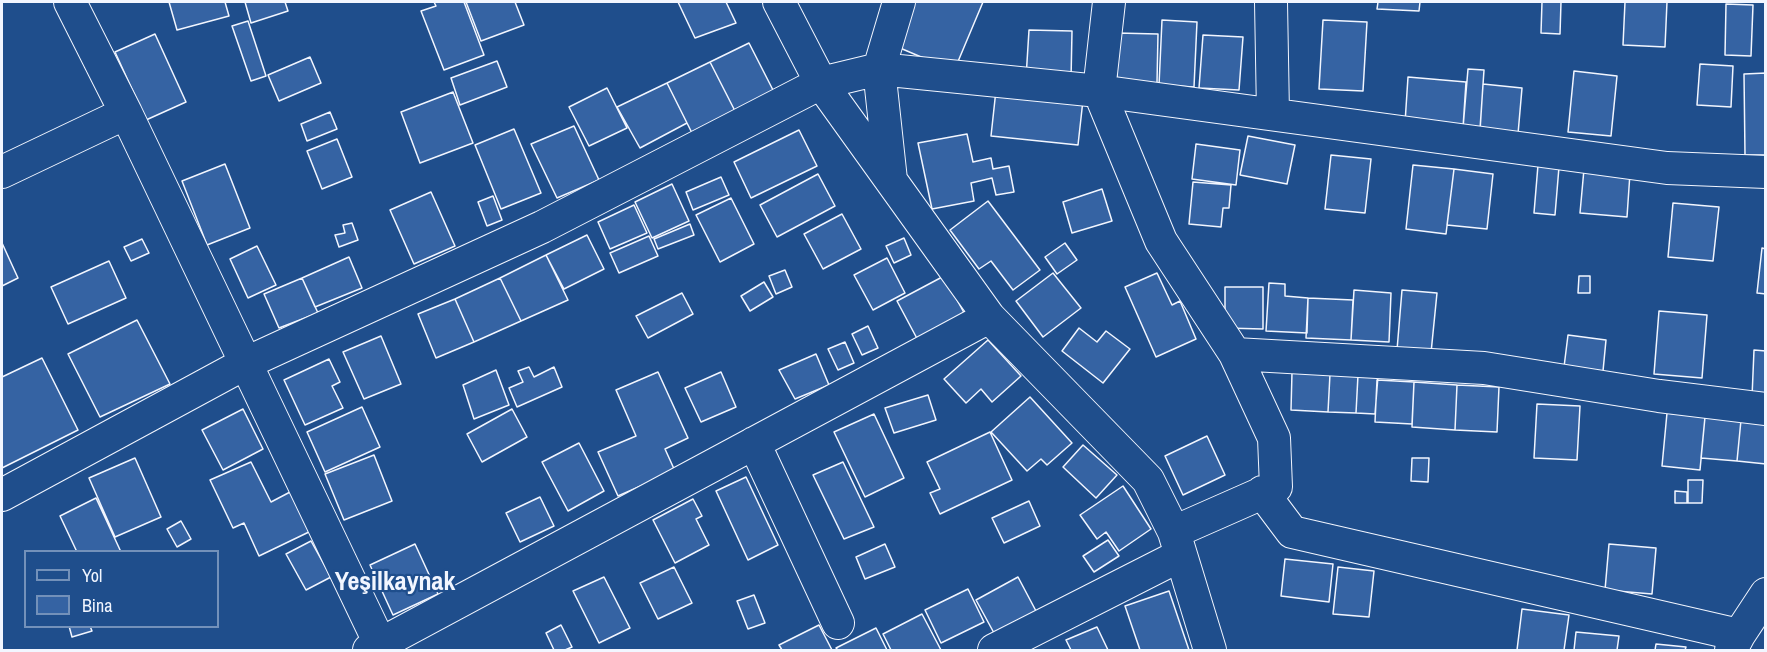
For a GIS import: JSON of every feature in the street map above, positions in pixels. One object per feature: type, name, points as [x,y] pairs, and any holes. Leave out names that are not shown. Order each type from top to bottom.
[{"type":"street","points":[[70,2],[246,363],[378,649],[989,317]]},
{"type":"street","points":[[779,2],[821,83],[989,317],[1148,480],[1177,544],[1210,651]]},
{"type":"street","points":[[891,182],[879,69],[899,2]]},
{"type":"street","points":[[994,651],[1262,492],[1275,487],[1274,438],[1234,354],[1161,242],[1099,91],[1109,2]]},
{"type":"street","points":[[1271,2],[1273,114]]},
{"type":"street","points":[[2,495],[246,363],[542,227],[821,83],[879,69],[1099,91],[1667,168],[1766,172]]},
{"type":"street","points":[[2,172],[126,113]]},
{"type":"street","points":[[1234,354],[1484,368],[1659,396],[1766,409]]},
{"type":"street","points":[[754,443],[838,623]]},
{"type":"street","points":[[1262,492],[1292,532],[1735,643],[1766,594]]},
{"type":"building","points":[[169,2],[225,2],[229,16],[177,30]]},
{"type":"building","points":[[245,2],[285,2],[288,11],[251,23]]},
{"type":"building","points":[[434,2],[464,2],[484,55],[444,70],[421,11],[436,6]]},
{"type":"building","points":[[466,2],[515,2],[524,25],[481,41]]},
{"type":"building","points":[[678,2],[726,2],[736,23],[695,38]]},
{"type":"building","points":[[911,2],[983,2],[954,71],[893,45]]},
{"type":"building","points":[[1378,2],[1420,2],[1419,11],[1377,9]]},
{"type":"building","points":[[1542,2],[1561,2],[1560,34],[1541,33]]},
{"type":"building","points":[[1625,2],[1667,2],[1665,47],[1623,45]]},
{"type":"building","points":[[1726,4],[1753,5],[1751,56],[1725,55]]},
{"type":"building","points":[[1162,20],[1197,22],[1194,87],[1159,85]]},
{"type":"building","points":[[1323,20],[1367,22],[1363,91],[1319,89]]},
{"type":"building","points":[[248,21],[266,76],[251,81],[232,26]]},
{"type":"building","points":[[1029,30],[1072,31],[1071,80],[1026,78]]},
{"type":"building","points":[[1117,33],[1158,34],[1157,83],[1117,82]]},
{"type":"building","points":[[155,34],[186,102],[146,120],[115,52]]},
{"type":"building","points":[[1203,35],[1243,37],[1239,90],[1199,88]]},
{"type":"building","points":[[749,43],[774,92],[735,111],[710,62]]},
{"type":"building","points":[[310,57],[321,83],[279,101],[268,75]]},
{"type":"building","points":[[497,61],[507,87],[460,105],[451,78]]},
{"type":"building","points":[[710,62],[735,111],[692,133],[667,83]]},
{"type":"building","points":[[1700,64],[1733,66],[1731,107],[1697,105]]},
{"type":"building","points":[[1468,69],[1484,70],[1480,129],[1463,128]]},
{"type":"building","points":[[1574,71],[1617,76],[1611,136],[1568,132]]},
{"type":"building","points":[[1766,73],[1766,155],[1745,155],[1744,74]]},
{"type":"building","points":[[1408,77],[1466,82],[1463,128],[1405,123]]},
{"type":"building","points":[[667,83],[687,123],[640,148],[617,107]]},
{"type":"building","points":[[1483,84],[1522,88],[1518,134],[1480,131]]},
{"type":"building","points":[[607,88],[627,128],[589,146],[569,107]]},
{"type":"building","points":[[996,90],[1083,100],[1078,145],[991,136]]},
{"type":"building","points":[[453,92],[473,143],[420,163],[401,112]]},
{"type":"building","points":[[330,112],[337,129],[307,141],[301,124]]},
{"type":"building","points":[[574,126],[599,180],[557,198],[531,144]]},
{"type":"building","points":[[514,129],[541,193],[501,209],[475,145]]},
{"type":"building","points":[[799,130],[817,166],[751,198],[734,162]]},
{"type":"building","points":[[967,134],[973,162],[991,158],[993,169],[1009,166],[1014,192],[996,195],[992,178],[971,183],[974,201],[932,209],[918,143]]},
{"type":"building","points":[[1248,136],[1295,145],[1287,184],[1240,175]]},
{"type":"building","points":[[337,139],[352,177],[322,189],[307,151]]},
{"type":"building","points":[[1196,144],[1240,150],[1236,185],[1192,179]]},
{"type":"building","points":[[1331,155],[1371,159],[1365,213],[1325,209]]},
{"type":"building","points":[[225,164],[250,228],[207,245],[182,181]]},
{"type":"building","points":[[1413,165],[1454,169],[1446,234],[1406,229]]},
{"type":"building","points":[[1538,165],[1559,167],[1555,215],[1534,213]]},
{"type":"building","points":[[1454,169],[1493,174],[1487,229],[1447,225]]},
{"type":"building","points":[[1584,169],[1630,173],[1627,217],[1580,213]]},
{"type":"building","points":[[818,174],[835,206],[777,237],[760,205]]},
{"type":"building","points":[[721,177],[729,195],[693,210],[686,192]]},
{"type":"building","points":[[1193,182],[1231,185],[1229,208],[1223,208],[1221,227],[1189,224]]},
{"type":"building","points":[[672,184],[689,221],[652,238],[635,202]]},
{"type":"building","points":[[1102,189],[1112,221],[1072,233],[1063,202]]},
{"type":"building","points":[[431,192],[455,246],[414,264],[390,210]]},
{"type":"building","points":[[493,196],[502,220],[487,226],[478,202]]},
{"type":"building","points":[[731,198],[754,244],[720,262],[696,215]]},
{"type":"building","points":[[988,201],[1040,270],[1013,290],[991,261],[979,269],[950,230]]},
{"type":"building","points":[[1673,203],[1719,207],[1713,261],[1668,257]]},
{"type":"building","points":[[634,205],[647,233],[610,249],[598,222]]},
{"type":"building","points":[[842,214],[861,249],[823,269],[804,234]]},
{"type":"building","points":[[352,223],[358,240],[339,247],[335,235],[345,233],[343,225]]},
{"type":"building","points":[[690,224],[694,235],[658,249],[654,239]]},
{"type":"building","points":[[587,235],[604,269],[564,289],[546,255]]},
{"type":"building","points":[[649,236],[658,256],[619,273],[610,253]]},
{"type":"building","points":[[904,238],[911,255],[894,263],[886,246]]},
{"type":"building","points":[[142,239],[149,253],[131,261],[124,247]]},
{"type":"building","points":[[2,243],[18,278],[2,286]]},
{"type":"building","points":[[1065,243],[1077,260],[1057,274],[1045,257]]},
{"type":"building","points":[[257,246],[276,285],[248,298],[230,259]]},
{"type":"building","points":[[1762,248],[1766,249],[1766,294],[1757,293]]},
{"type":"building","points":[[546,255],[568,300],[521,321],[500,278]]},
{"type":"building","points":[[349,257],[362,288],[315,307],[302,278]]},
{"type":"building","points":[[887,258],[905,293],[873,310],[854,275]]},
{"type":"building","points":[[109,261],[126,298],[68,324],[51,287]]},
{"type":"building","points":[[785,270],[792,287],[776,294],[769,276]]},
{"type":"building","points":[[1053,273],[1081,308],[1043,337],[1016,301]]},
{"type":"building","points":[[1157,273],[1172,305],[1180,301],[1196,339],[1156,357],[1125,287]]},
{"type":"building","points":[[944,276],[968,320],[921,346],[897,301]]},
{"type":"building","points":[[1579,276],[1590,276],[1590,293],[1578,293]]},
{"type":"building","points":[[302,278],[318,313],[279,328],[264,294]]},
{"type":"building","points":[[500,278],[521,321],[474,342],[455,299]]},
{"type":"building","points":[[764,282],[773,297],[750,311],[741,296]]},
{"type":"building","points":[[1269,283],[1285,284],[1285,296],[1308,298],[1307,333],[1266,331]]},
{"type":"building","points":[[1225,287],[1263,287],[1263,329],[1225,328]]},
{"type":"building","points":[[1354,290],[1391,293],[1389,342],[1351,340]]},
{"type":"building","points":[[1402,290],[1437,293],[1431,353],[1397,350]]},
{"type":"building","points":[[682,293],[693,314],[648,338],[636,316]]},
{"type":"building","points":[[1308,298],[1353,300],[1351,340],[1306,338]]},
{"type":"building","points":[[455,299],[474,342],[436,358],[418,314]]},
{"type":"building","points":[[1659,311],[1707,315],[1702,378],[1654,374]]},
{"type":"building","points":[[137,320],[170,384],[100,417],[68,354]]},
{"type":"building","points":[[868,326],[878,348],[862,355],[852,334]]},
{"type":"building","points":[[1079,328],[1097,342],[1106,331],[1130,349],[1103,383],[1062,351]]},
{"type":"building","points":[[1568,335],[1606,340],[1603,371],[1564,367]]},
{"type":"building","points":[[381,336],[401,384],[364,399],[343,352]]},
{"type":"building","points":[[988,340],[1021,376],[992,402],[981,389],[966,403],[944,379]]},
{"type":"building","points":[[845,342],[854,363],[838,370],[828,349]]},
{"type":"building","points":[[1754,350],[1766,351],[1766,397],[1752,397]]},
{"type":"building","points":[[816,354],[829,385],[795,399],[779,370]]},
{"type":"building","points":[[42,358],[78,430],[2,468],[2,377]]},
{"type":"building","points":[[329,359],[340,382],[332,386],[343,408],[305,425],[284,380]]},
{"type":"building","points":[[529,367],[534,377],[554,367],[562,387],[517,407],[509,388],[523,382],[518,371]]},
{"type":"building","points":[[496,370],[509,405],[474,419],[463,385]]},
{"type":"building","points":[[658,372],[688,438],[665,449],[675,471],[618,496],[598,452],[636,436],[616,390]]},
{"type":"building","points":[[721,372],[736,407],[701,422],[685,388]]},
{"type":"building","points":[[1292,372],[1330,374],[1328,412],[1291,410]]},
{"type":"building","points":[[1330,374],[1358,375],[1356,413],[1328,412]]},
{"type":"building","points":[[1358,375],[1378,376],[1375,414],[1356,413]]},
{"type":"building","points":[[1377,380],[1414,382],[1412,424],[1375,422]]},
{"type":"building","points":[[1414,382],[1457,385],[1455,430],[1412,427]]},
{"type":"building","points":[[1457,385],[1499,387],[1497,432],[1455,430]]},
{"type":"building","points":[[928,395],[936,420],[894,433],[885,408]]},
{"type":"building","points":[[1030,397],[1072,443],[1047,465],[1041,459],[1027,471],[991,432]]},
{"type":"building","points":[[1537,404],[1580,406],[1577,460],[1534,458]]},
{"type":"building","points":[[362,407],[380,447],[325,472],[307,432]]},
{"type":"building","points":[[243,409],[263,449],[223,470],[202,430]]},
{"type":"building","points":[[512,409],[527,437],[482,462],[467,434]]},
{"type":"building","points":[[1667,413],[1705,417],[1700,470],[1662,466]]},
{"type":"building","points":[[874,414],[904,478],[865,497],[834,432]]},
{"type":"building","points":[[1705,417],[1741,420],[1737,461],[1701,458]]},
{"type":"building","points":[[1741,420],[1766,422],[1766,464],[1737,461]]},
{"type":"building","points":[[990,432],[1012,480],[940,514],[930,493],[940,489],[927,462]]},
{"type":"building","points":[[1207,436],[1225,475],[1183,495],[1165,456]]},
{"type":"building","points":[[579,443],[604,491],[568,511],[542,462]]},
{"type":"building","points":[[1083,445],[1117,475],[1096,498],[1063,467]]},
{"type":"building","points":[[374,455],[392,501],[344,520],[325,474]]},
{"type":"building","points":[[135,458],[161,517],[115,537],[89,478]]},
{"type":"building","points":[[1412,458],[1429,458],[1428,482],[1411,481]]},
{"type":"building","points":[[251,462],[271,502],[292,491],[311,531],[259,556],[244,523],[233,528],[210,480]]},
{"type":"building","points":[[843,462],[874,527],[844,539],[813,475]]},
{"type":"building","points":[[746,477],[778,545],[748,560],[716,491]]},
{"type":"building","points":[[1688,480],[1703,480],[1702,503],[1688,503]]},
{"type":"building","points":[[1123,486],[1151,529],[1119,551],[1106,532],[1097,539],[1080,515]]},
{"type":"building","points":[[1675,491],[1687,492],[1687,503],[1675,503]]},
{"type":"building","points":[[540,497],[554,526],[520,542],[506,513]]},
{"type":"building","points":[[96,498],[120,550],[76,550],[60,516]]},
{"type":"building","points":[[693,499],[702,516],[696,519],[709,545],[675,563],[653,520]]},
{"type":"building","points":[[1029,501],[1040,526],[1004,543],[992,518]]},
{"type":"building","points":[[181,521],[191,539],[177,547],[167,529]]},
{"type":"building","points":[[1108,540],[1119,556],[1094,572],[1083,556]]},
{"type":"building","points":[[311,541],[331,577],[306,590],[286,554]]},
{"type":"building","points":[[415,544],[438,594],[393,615],[370,565]]},
{"type":"building","points":[[885,544],[895,567],[865,579],[856,557]]},
{"type":"building","points":[[1609,544],[1656,548],[1652,594],[1605,590]]},
{"type":"building","points":[[1285,559],[1333,564],[1329,602],[1281,596]]},
{"type":"building","points":[[674,567],[692,603],[658,619],[640,583]]},
{"type":"building","points":[[1338,567],[1374,571],[1369,617],[1333,614]]},
{"type":"building","points":[[604,577],[630,628],[599,643],[573,591]]},
{"type":"building","points":[[1018,577],[1036,611],[994,633],[976,600]]},
{"type":"building","points":[[968,589],[984,622],[941,643],[925,610]]},
{"type":"building","points":[[1169,591],[1189,650],[1140,650],[1125,606]]},
{"type":"building","points":[[754,595],[765,623],[748,629],[737,601]]},
{"type":"building","points":[[1522,609],[1569,615],[1564,650],[1517,650]]},
{"type":"building","points":[[922,614],[941,650],[891,650],[883,634]]},
{"type":"building","points":[[561,625],[572,647],[565,650],[554,650],[546,633]]},
{"type":"building","points":[[819,625],[832,650],[782,650],[779,645]]},
{"type":"building","points":[[1097,627],[1108,650],[1071,650],[1066,640]]},
{"type":"building","points":[[70,628],[91,628],[92,631],[72,637]]},
{"type":"building","points":[[876,628],[887,650],[838,650],[836,648]]},
{"type":"building","points":[[1576,632],[1619,636],[1617,650],[1574,650]]},
{"type":"building","points":[[1656,644],[1686,647],[1685,650],[1655,650]]},
{"type":"district","name":"Yeşilkaynak","points":[[395,583]]}]
